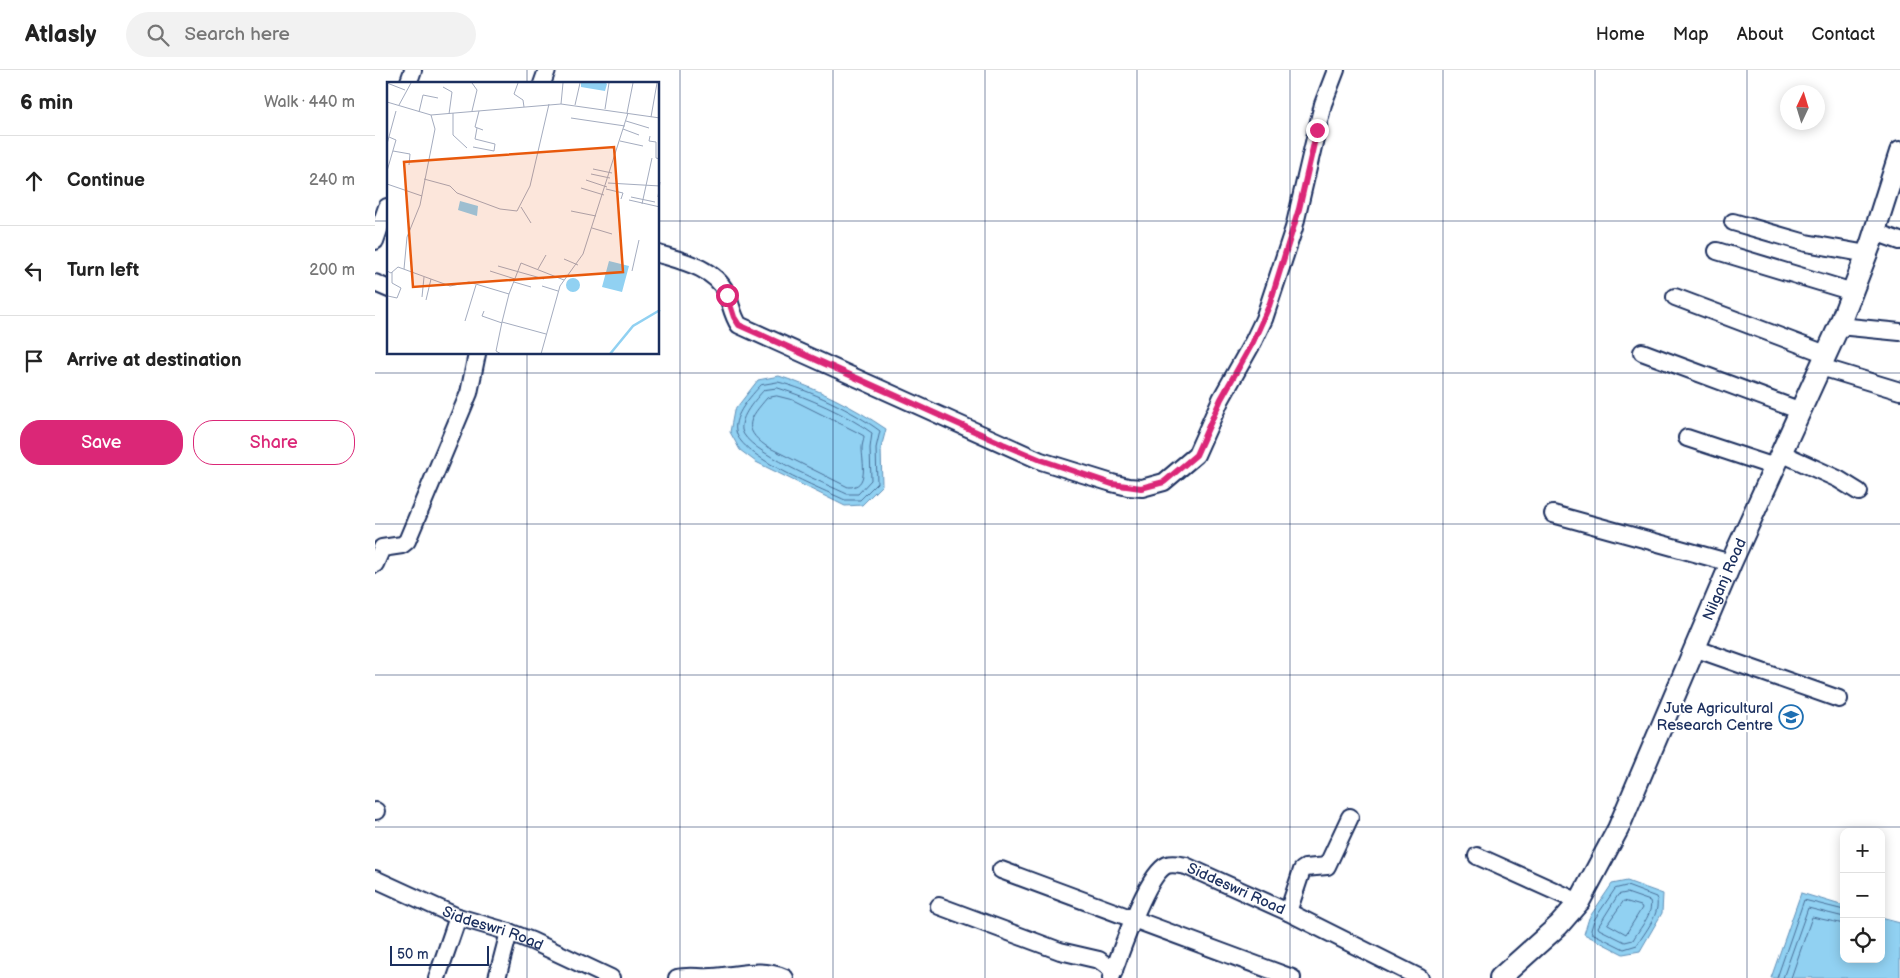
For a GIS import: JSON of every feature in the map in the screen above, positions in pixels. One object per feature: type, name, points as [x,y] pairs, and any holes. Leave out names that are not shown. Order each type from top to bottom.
[{"type":"street","points":[[409,82],[413,70]]},
{"type":"street","points":[[543,82],[547,70]]},
{"type":"street","points":[[660,254],[695,266],[717,282],[725,290],[734,317],[739,325],[1041,460],[1112,484],[1141,488],[1153,486],[1164,482],[1196,455],[1221,399],[1264,319],[1294,228],[1323,104],[1336,70]]},
{"type":"street","name":"Nilganj Road","points":[[1500,978],[1559,926],[1579,902],[1618,828],[1731,563],[1839,326],[1875,232],[1900,152]]},
{"type":"street","points":[[375,241],[387,207]]},
{"type":"street","points":[[1733,222],[1806,243],[1867,254]]},
{"type":"street","points":[[1875,232],[1900,242]]},
{"type":"street","points":[[1717,251],[1853,292]]},
{"type":"street","points":[[375,283],[387,288]]},
{"type":"street","points":[[1675,297],[1900,391]]},
{"type":"street","points":[[1839,326],[1900,332]]},
{"type":"street","points":[[1642,352],[1801,411]]},
{"type":"street","points":[[375,564],[382,548],[402,545],[407,541],[469,393],[477,355]]},
{"type":"street","points":[[1687,438],[1778,460],[1838,479],[1859,492]]},
{"type":"street","points":[[1553,514],[1731,563]]},
{"type":"street","points":[[1694,648],[1839,699]]},
{"type":"street","points":[[1288,912],[1302,870],[1305,868],[1327,866],[1349,817]]},
{"type":"street","points":[[1477,856],[1579,902]]},
{"type":"street","name":"Siddeswri Road","points":[[1113,974],[1133,920],[1152,880],[1167,865],[1177,864],[1288,912],[1420,978]]},
{"type":"street","points":[[1001,870],[1292,978]]},
{"type":"street","name":"Siddeswri Road","points":[[375,879],[457,917],[509,932],[611,978]]},
{"type":"street","points":[[939,906],[1060,951],[1099,960],[1113,974]]},
{"type":"street","points":[[437,978],[457,917]]},
{"type":"street","points":[[497,978],[509,932]]},
{"type":"street","points":[[677,978],[684,976],[717,977],[763,972],[785,978]]},
{"type":"water","points":[[779,376],[807,386],[834,399],[886,429],[881,448],[882,485],[862,505],[845,506],[756,462],[740,450],[730,432],[734,411],[758,380]]},
{"type":"water","points":[[1627,881],[1663,894],[1662,913],[1640,951],[1623,954],[1584,934],[1589,918],[1612,884]]},
{"type":"water","points":[[1801,893],[1840,905],[1840,963],[1885,963],[1885,919],[1900,923],[1900,978],[1771,978]]},
{"type":"place","name":"Jute Agricultural Research Centre","points":[[1791,717]]},
{"type":"route","points":[[727,295],[734,317],[739,325],[1003,444],[1041,460],[1112,484],[1141,488],[1153,486],[1164,482],[1196,455],[1221,399],[1259,330],[1269,306],[1294,228],[1317,130]]}]
